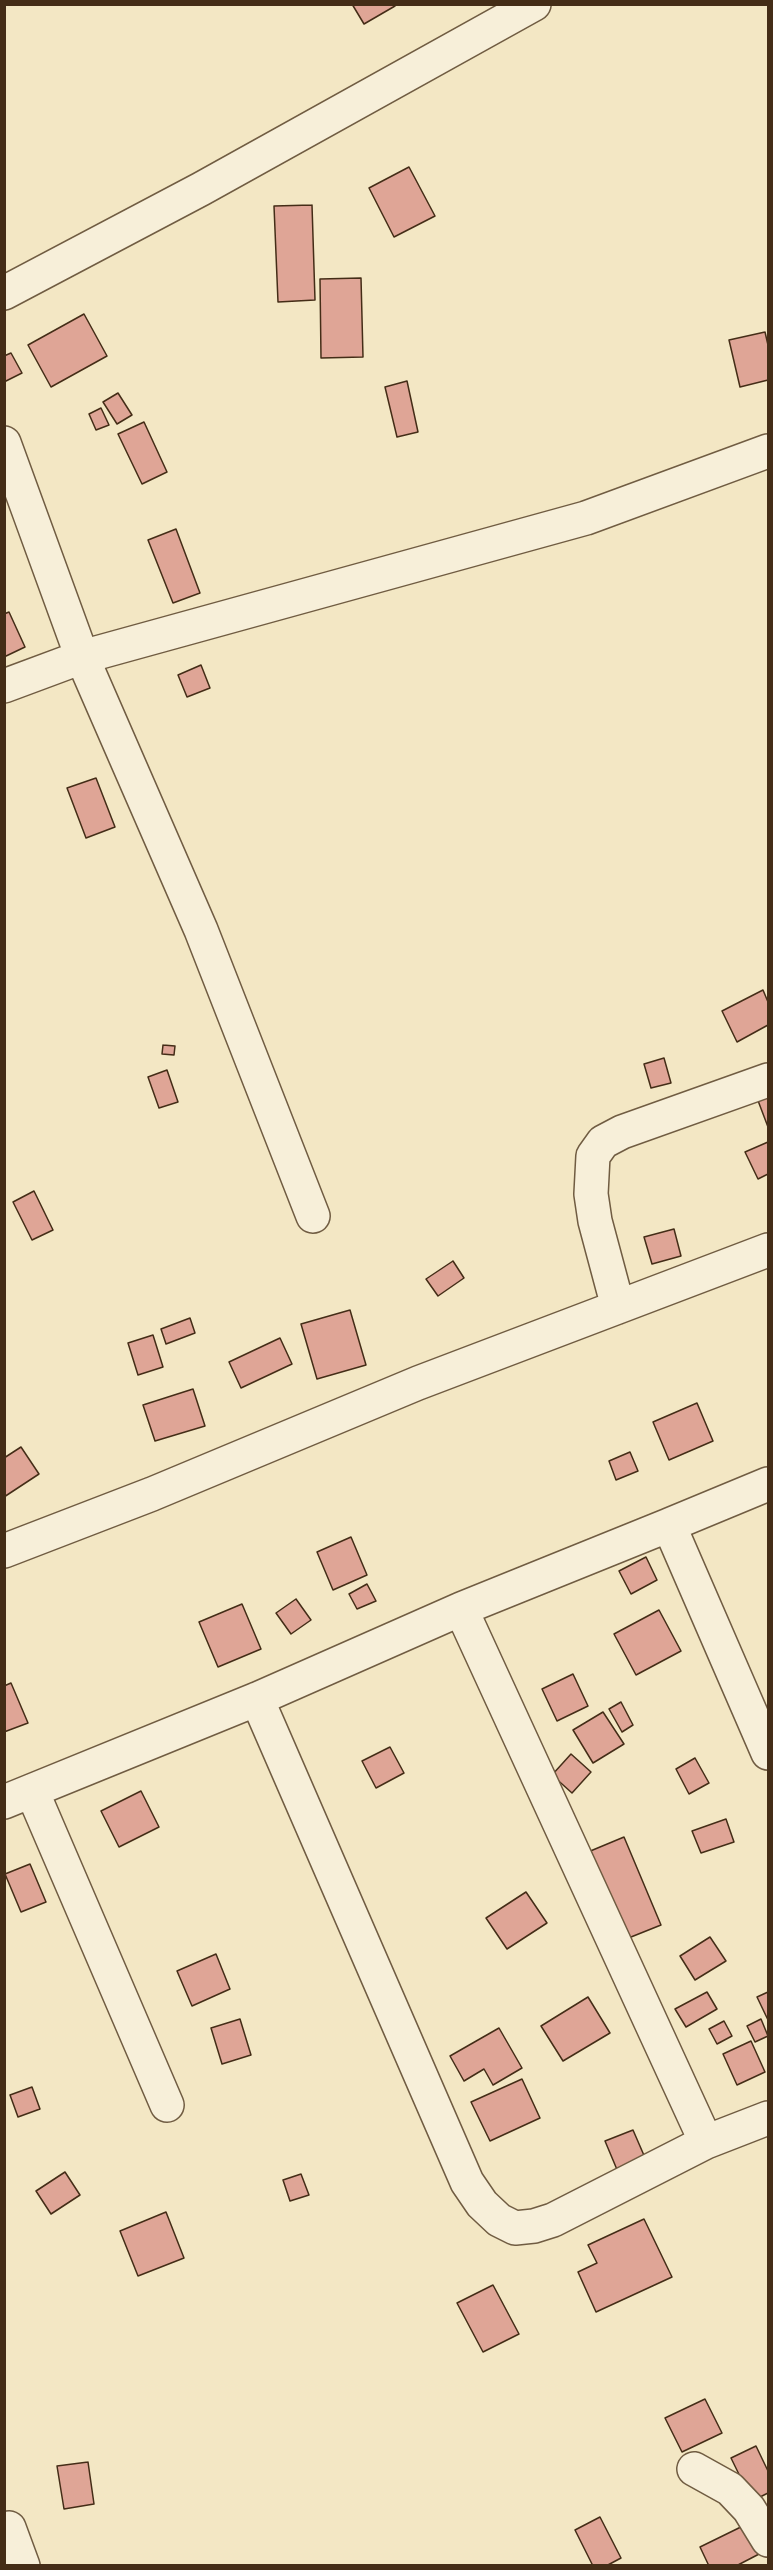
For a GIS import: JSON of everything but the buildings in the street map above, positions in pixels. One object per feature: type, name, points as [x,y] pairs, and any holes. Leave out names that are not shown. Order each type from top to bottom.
[{"type":"street","points":[[4,293],[201,189],[534,4]]},
{"type":"street","points":[[4,443],[82,657],[201,930],[313,1216]]},
{"type":"street","points":[[4,687],[82,657],[586,518],[768,451]]},
{"type":"street","points":[[618,1307],[595,1221],[591,1194],[593,1156],[603,1142],[622,1132],[768,1080]]},
{"type":"street","points":[[4,1551],[152,1494],[418,1383],[768,1250]]},
{"type":"street","points":[[167,2105],[18,1796],[257,1698],[461,1609],[768,1484]]},
{"type":"street","points":[[669,1525],[768,1753]]},
{"type":"street","points":[[461,1609],[706,2142]]},
{"type":"street","points":[[257,1698],[467,2182],[482,2204],[499,2220],[515,2228],[534,2226],[553,2220],[706,2142],[768,2118]]},
{"type":"street","points":[[694,2469],[730,2489],[749,2509],[768,2540]]},
{"type":"street","points":[[9,2528],[23,2565]]}]
